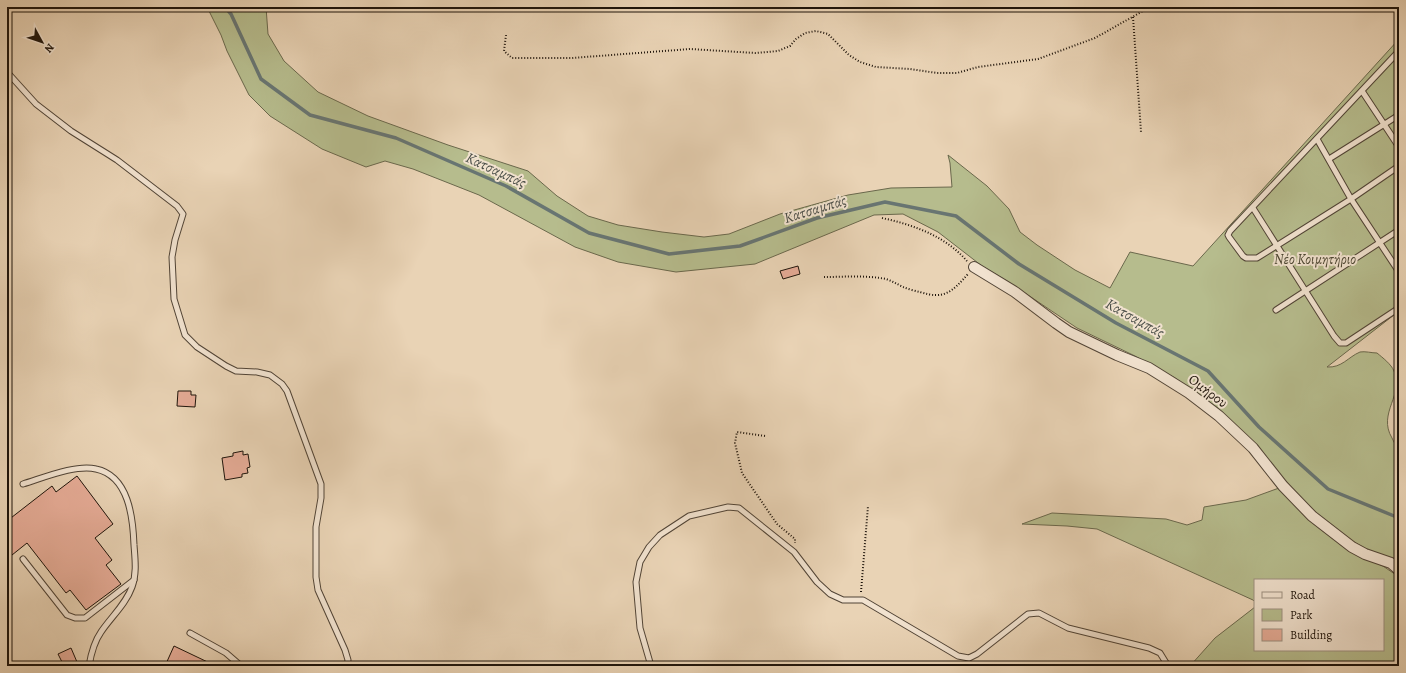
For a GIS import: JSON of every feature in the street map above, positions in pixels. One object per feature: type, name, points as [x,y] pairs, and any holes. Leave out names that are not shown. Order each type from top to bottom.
[{"type":"street","name":"Ομήρου","points":[[974,267],[1015,292],[1069,332],[1117,355],[1149,368],[1189,393],[1218,416],[1253,448],[1282,486],[1312,516],[1352,547],[1365,554],[1391,563],[1399,570]]},
{"type":"lane","points":[[1399,51],[1230,231],[1228,235],[1246,258],[1257,258],[1399,166]]},
{"type":"lane","points":[[7,72],[36,104],[71,131],[117,160],[178,206],[183,214],[175,240],[172,257],[174,299],[185,335],[197,348],[226,366],[236,371],[257,372],[270,375],[282,384],[287,391],[321,484],[321,498],[316,527],[316,577],[318,590],[345,650],[348,660],[347,666]]},
{"type":"lane","points":[[1362,91],[1399,147]]},
{"type":"lane","points":[[1329,159],[1399,115]]},
{"type":"lane","points":[[1317,139],[1350,199],[1399,272]]},
{"type":"lane","points":[[1253,208],[1340,343],[1346,343],[1399,308]]},
{"type":"lane","points":[[1276,310],[1399,230]]},
{"type":"lane","points":[[22,484],[54,473],[91,468],[102,470],[115,480],[127,498],[132,516],[136,567],[134,580],[129,594],[96,639],[91,653],[89,666]]},
{"type":"lane","points":[[651,666],[640,628],[636,582],[640,562],[648,546],[660,535],[689,516],[728,507],[739,508],[794,552],[817,582],[830,594],[843,600],[863,600],[958,656],[969,658],[977,654],[1028,614],[1039,613],[1068,628],[1149,648],[1160,653],[1168,666]]},
{"type":"lane","points":[[23,559],[67,615],[75,618],[85,618],[134,580]]},
{"type":"lane","points":[[190,633],[226,653],[241,666]]},
{"type":"path","points":[[506,35],[504,51],[512,58],[572,58],[690,49],[754,53],[778,51],[790,46],[796,39],[805,33],[816,31],[828,34],[849,55],[860,62],[876,67],[957,73],[978,67],[1038,58],[1095,38],[1150,7]]},
{"type":"path","points":[[1133,17],[1141,132]]},
{"type":"path","points":[[824,277],[865,277],[886,279],[903,287],[937,296],[944,295],[951,291],[974,267],[952,246],[930,233],[882,218]]},
{"type":"path","points":[[765,436],[736,432],[735,443],[742,474],[777,524],[795,539],[794,552]]},
{"type":"path","points":[[860,600],[868,506]]},
{"type":"green space","name":"Νέο Κοιμητήριο","points":[[207,7],[266,7],[268,34],[284,61],[318,92],[368,116],[448,145],[528,171],[557,196],[588,216],[618,225],[662,232],[704,237],[729,234],[780,214],[848,195],[891,188],[952,187],[948,155],[987,186],[1009,209],[1020,232],[1075,270],[1110,288],[1130,252],[1193,266],[1399,39],[1399,311],[1327,367],[1337,366],[1356,354],[1364,352],[1377,353],[1393,368],[1396,379],[1396,388],[1389,412],[1388,429],[1396,446],[1399,448],[1399,566],[1347,538],[1321,518],[1302,500],[1251,441],[1218,408],[1175,378],[1135,356],[1077,328],[982,266],[938,232],[903,214],[874,215],[755,264],[676,272],[618,262],[575,247],[479,195],[413,169],[385,161],[366,167],[322,149],[270,116],[249,95]]},
{"type":"green space","points":[[1279,488],[1302,513],[1331,537],[1359,555],[1383,566],[1399,577],[1399,666],[1190,666],[1215,638],[1254,608],[1254,651],[1384,651],[1384,579],[1254,579],[1254,601],[1097,529],[1022,524],[1052,513],[1166,519],[1187,525],[1202,520],[1204,507],[1246,500]]},
{"type":"building","points":[[798,266],[800,274],[783,279],[780,271]]},
{"type":"building","points":[[178,391],[191,391],[191,395],[196,395],[195,407],[177,406]]},
{"type":"building","points":[[243,451],[243,455],[248,454],[250,467],[247,468],[248,473],[242,474],[242,477],[225,480],[222,458],[233,456],[233,453]]},
{"type":"building","points":[[77,476],[113,524],[95,538],[112,560],[106,565],[121,584],[86,610],[70,590],[66,593],[27,543],[12,555],[7,548],[7,534],[11,531],[7,525],[7,521],[52,486],[56,492]]},
{"type":"building","points":[[174,646],[216,666],[165,666]]},
{"type":"building","points":[[71,648],[77,662],[69,666],[64,666],[58,654]]},
{"type":"waterway","name":"Κατσαμπάς","points":[[225,7],[231,14],[261,79],[310,115],[396,138],[506,186],[589,233],[669,254],[740,246],[817,218],[885,202],[956,216],[1019,264],[1116,323],[1208,371],[1259,427],[1328,489],[1399,518]]}]
